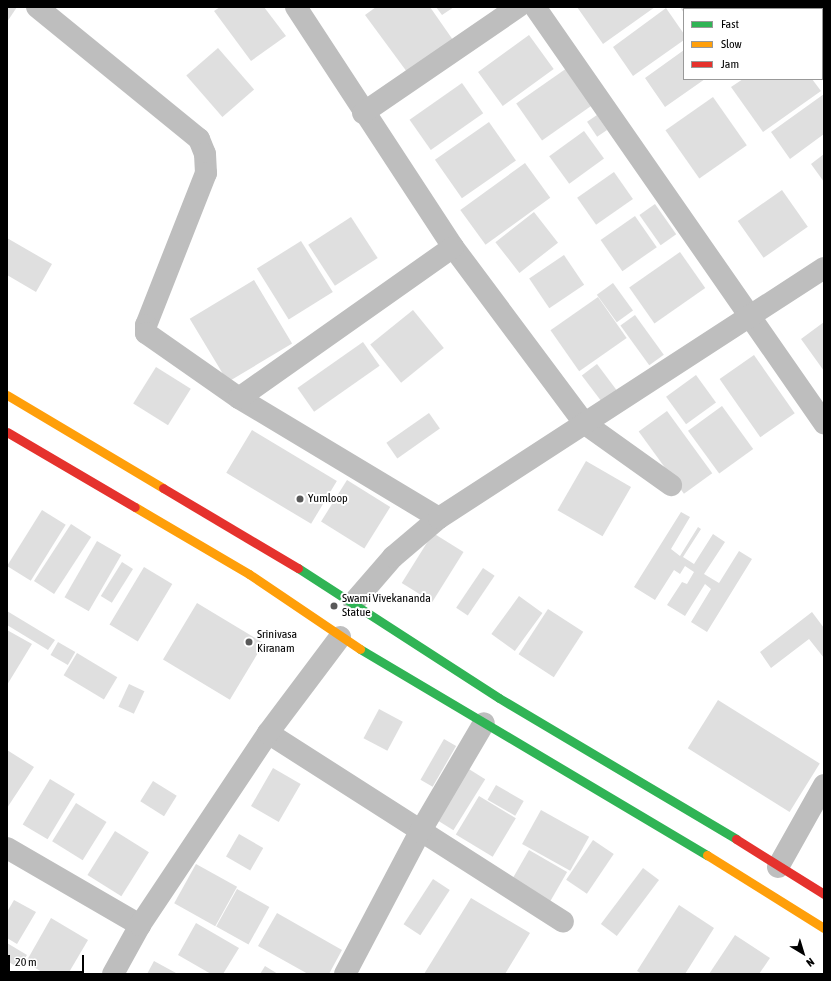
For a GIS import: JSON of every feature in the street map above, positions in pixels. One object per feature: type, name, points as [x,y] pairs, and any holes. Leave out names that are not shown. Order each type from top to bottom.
[{"type":"main road","points":[[7,395],[354,602],[499,698],[685,807],[778,867],[824,894]]},
{"type":"main road","points":[[7,432],[250,574],[340,637],[670,832],[824,928]]},
{"type":"street","points":[[37,7],[199,139],[205,154],[206,173],[146,325],[146,333],[239,398],[439,518]]},
{"type":"street","points":[[296,7],[363,113],[453,247],[584,424],[671,484]]},
{"type":"street","points":[[363,113],[518,7]]},
{"type":"street","points":[[535,7],[749,318],[824,423]]},
{"type":"street","points":[[239,398],[453,247]]},
{"type":"street","points":[[354,602],[392,557],[439,518],[824,268]]},
{"type":"street","points":[[113,974],[140,924],[268,733],[340,637]]},
{"type":"street","points":[[345,974],[420,832],[484,723]]},
{"type":"street","points":[[268,733],[420,832],[563,922]]},
{"type":"street","points":[[778,867],[824,785]]},
{"type":"street","points":[[7,848],[140,924]]},
{"type":"building","points":[[7,7],[17,7],[7,22]]},
{"type":"building","points":[[220,7],[264,7],[286,36],[251,61],[214,11]]},
{"type":"building","points":[[376,7],[430,7],[453,40],[407,72],[365,15]]},
{"type":"building","points":[[436,7],[454,7],[442,15]]},
{"type":"building","points":[[577,7],[655,7],[603,44]]},
{"type":"building","points":[[680,7],[733,7],[683,8],[683,12]]},
{"type":"building","points":[[666,8],[683,33],[683,41],[633,76],[613,47]]},
{"type":"building","points":[[529,35],[554,69],[503,106],[478,72]]},
{"type":"building","points":[[218,48],[254,90],[222,117],[186,76]]},
{"type":"building","points":[[683,51],[683,80],[704,80],[665,107],[645,78]]},
{"type":"building","points":[[567,68],[593,105],[542,140],[516,104]]},
{"type":"building","points":[[742,80],[813,80],[821,91],[763,132],[731,87]]},
{"type":"building","points":[[462,83],[483,113],[431,150],[410,120]]},
{"type":"building","points":[[824,94],[824,134],[790,159],[771,132]]},
{"type":"building","points":[[713,97],[747,145],[699,179],[665,130]]},
{"type":"building","points":[[597,115],[607,130],[597,137],[587,122]]},
{"type":"building","points":[[489,122],[516,161],[462,198],[435,160]]},
{"type":"building","points":[[584,131],[604,159],[569,184],[549,156]]},
{"type":"building","points":[[824,154],[824,182],[811,164]]},
{"type":"building","points":[[525,163],[550,198],[486,245],[460,210]]},
{"type":"building","points":[[614,172],[633,199],[596,225],[577,198]]},
{"type":"building","points":[[782,190],[808,227],[764,258],[738,221]]},
{"type":"building","points":[[655,204],[676,234],[661,245],[639,215]]},
{"type":"building","points":[[534,212],[558,243],[519,273],[495,242]]},
{"type":"building","points":[[635,216],[657,247],[622,271],[601,240]]},
{"type":"building","points":[[351,217],[378,258],[335,286],[308,245]]},
{"type":"building","points":[[7,238],[52,264],[36,292],[7,275]]},
{"type":"building","points":[[301,241],[333,292],[289,319],[257,269]]},
{"type":"building","points":[[680,252],[705,288],[654,324],[629,288]]},
{"type":"building","points":[[564,255],[584,285],[549,308],[529,278]]},
{"type":"building","points":[[254,280],[292,343],[228,382],[190,319]]},
{"type":"building","points":[[613,283],[633,311],[617,322],[597,295]]},
{"type":"building","points":[[598,297],[627,338],[579,371],[550,330]]},
{"type":"building","points":[[413,310],[444,348],[401,383],[370,345]]},
{"type":"building","points":[[635,315],[664,355],[649,365],[620,326]]},
{"type":"building","points":[[824,322],[824,371],[801,339]]},
{"type":"building","points":[[363,342],[380,366],[314,412],[297,388]]},
{"type":"building","points":[[754,355],[795,413],[760,437],[720,379]]},
{"type":"building","points":[[597,364],[617,391],[602,403],[582,375]]},
{"type":"building","points":[[156,367],[191,389],[168,425],[133,403]]},
{"type":"building","points":[[696,375],[716,403],[686,424],[666,397]]},
{"type":"building","points":[[722,406],[753,449],[719,474],[688,431]]},
{"type":"building","points":[[667,411],[712,473],[684,494],[639,432]]},
{"type":"building","points":[[429,413],[440,429],[397,458],[386,443]]},
{"type":"building","points":[[252,430],[337,481],[311,524],[226,473]]},
{"type":"building","points":[[586,461],[631,487],[603,536],[558,510]]},
{"type":"building","points":[[347,480],[390,507],[364,549],[321,522]]},
{"type":"building","points":[[42,510],[66,525],[31,581],[7,566]]},
{"type":"building","points":[[681,512],[690,517],[671,549],[680,556],[698,527],[701,529],[683,557],[694,564],[713,534],[725,542],[704,574],[719,583],[739,551],[752,559],[707,632],[691,622],[711,589],[705,584],[685,616],[667,605],[682,582],[687,584],[694,572],[685,566],[680,574],[674,570],[655,600],[634,587]]},
{"type":"building","points":[[71,524],[91,537],[54,594],[34,581]]},
{"type":"building","points":[[433,533],[464,552],[432,602],[402,583]]},
{"type":"building","points":[[97,541],[121,555],[89,611],[64,597]]},
{"type":"building","points":[[122,562],[133,569],[112,603],[101,596]]},
{"type":"building","points":[[144,567],[172,584],[138,641],[109,624]]},
{"type":"building","points":[[483,568],[495,576],[468,616],[456,608]]},
{"type":"building","points":[[519,596],[542,613],[515,651],[491,634]]},
{"type":"building","points":[[197,603],[264,643],[230,700],[163,660]]},
{"type":"building","points":[[548,609],[583,632],[554,677],[519,654]]},
{"type":"building","points":[[7,611],[55,640],[48,650],[7,625]]},
{"type":"building","points":[[812,612],[824,628],[824,658],[809,639],[771,668],[760,652]]},
{"type":"building","points":[[7,630],[32,644],[7,685]]},
{"type":"building","points":[[58,642],[75,652],[68,665],[50,655]]},
{"type":"building","points":[[77,653],[117,677],[104,699],[64,675]]},
{"type":"building","points":[[129,684],[144,691],[134,714],[118,707]]},
{"type":"building","points":[[718,700],[820,764],[790,812],[688,748]]},
{"type":"building","points":[[379,709],[403,722],[387,751],[364,738]]},
{"type":"building","points":[[444,739],[456,746],[433,787],[420,780]]},
{"type":"building","points":[[7,750],[34,767],[7,808]]},
{"type":"building","points":[[464,766],[485,779],[453,830],[432,817]]},
{"type":"building","points":[[273,768],[301,784],[279,822],[251,806]]},
{"type":"building","points":[[50,779],[75,794],[48,839],[23,824]]},
{"type":"building","points":[[153,781],[177,796],[164,816],[140,801]]},
{"type":"building","points":[[496,785],[524,801],[515,816],[488,800]]},
{"type":"building","points":[[479,796],[516,818],[493,857],[456,835]]},
{"type":"building","points":[[76,803],[107,822],[83,860],[52,841]]},
{"type":"building","points":[[541,810],[589,837],[570,871],[522,844]]},
{"type":"building","points":[[115,831],[149,852],[121,896],[87,875]]},
{"type":"building","points":[[239,834],[263,848],[250,871],[226,857]]},
{"type":"building","points":[[593,840],[614,854],[587,894],[566,880]]},
{"type":"building","points":[[529,850],[567,872],[548,905],[510,883]]},
{"type":"building","points":[[196,864],[237,887],[215,926],[174,903]]},
{"type":"building","points":[[643,868],[659,880],[617,936],[601,924]]},
{"type":"building","points":[[433,879],[450,890],[420,935],[404,924]]},
{"type":"building","points":[[237,889],[269,907],[249,945],[216,927]]},
{"type":"building","points":[[471,898],[530,933],[505,974],[424,974]]},
{"type":"building","points":[[14,900],[36,912],[17,944],[7,938],[7,912]]},
{"type":"building","points":[[679,905],[714,928],[685,974],[642,974],[637,971]]},
{"type":"building","points":[[277,913],[342,950],[329,974],[308,974],[258,946]]},
{"type":"building","points":[[51,918],[88,940],[68,974],[45,974],[26,962]]},
{"type":"building","points":[[196,923],[239,948],[223,974],[211,974],[178,955]]},
{"type":"building","points":[[735,935],[770,958],[759,974],[709,974]]},
{"type":"building","points":[[7,943],[27,955],[19,968],[7,961]]},
{"type":"building","points":[[154,961],[176,973],[147,974]]},
{"type":"building","points":[[265,966],[278,974],[260,974]]},
{"type":"traffic: fast","points":[[298,568],[499,698],[736,839]]},
{"type":"traffic: fast","points":[[360,649],[707,855]]},
{"type":"traffic: slow","points":[[7,395],[163,488]]},
{"type":"traffic: slow","points":[[135,507],[249,574],[360,649]]},
{"type":"traffic: slow","points":[[707,855],[824,928]]},
{"type":"traffic: jam","points":[[7,432],[135,507]]},
{"type":"traffic: jam","points":[[163,488],[298,568]]},
{"type":"traffic: jam","points":[[736,839],[824,894]]},
{"type":"place","name":"Yumloop","points":[[300,499]]},
{"type":"place","name":"Swami Vivekananda Statue","points":[[334,606]]},
{"type":"place","name":"Srinivasa Kiranam","points":[[249,642]]}]
